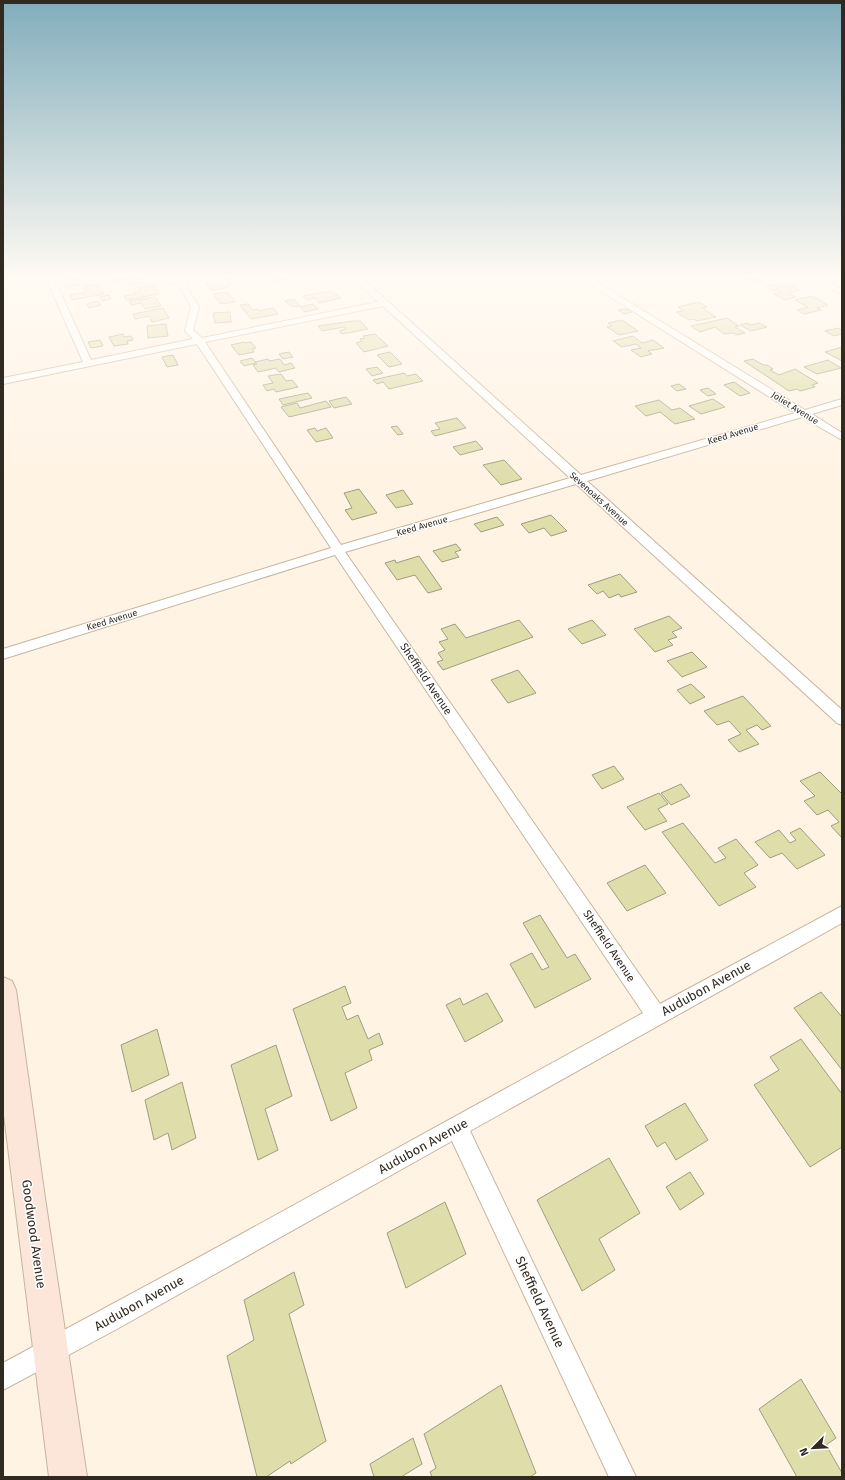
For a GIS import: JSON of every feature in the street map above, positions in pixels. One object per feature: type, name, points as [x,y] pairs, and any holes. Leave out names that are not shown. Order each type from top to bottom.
[{"type":"street","points":[[81,347],[88,363]]},
{"type":"street","points":[[3,381],[165,347]]},
{"type":"street","name":"Sheffield Avenue","points":[[204,347],[338,550],[656,1015]]},
{"type":"street","name":"Sevenoaks Avenue","points":[[432,347],[842,719]]},
{"type":"street","name":"Joliet Avenue","points":[[697,347],[842,437]]},
{"type":"street","name":"Keed Avenue","points":[[3,654],[338,550],[579,481],[842,402]]},
{"type":"street","name":"Audubon Avenue","points":[[3,1377],[457,1128],[656,1015],[842,914]]},
{"type":"street","name":"Goodwood Avenue","points":[[3,990],[29,1198],[68,1477]]},
{"type":"street","name":"Sheffield Avenue","points":[[457,1128],[623,1477]]},
{"type":"building","points":[[233,347],[256,348],[252,349],[254,352],[239,355]]},
{"type":"building","points":[[360,347],[384,347],[364,352]]},
{"type":"building","points":[[640,347],[664,348],[648,351],[652,354],[641,357],[631,350],[641,348]]},
{"type":"building","points":[[842,347],[842,361],[825,352]]},
{"type":"building","points":[[289,352],[293,357],[283,359],[279,354]]},
{"type":"building","points":[[390,352],[402,364],[389,367],[377,355]]},
{"type":"building","points":[[173,355],[178,365],[167,367],[162,357]]},
{"type":"building","points":[[252,358],[256,363],[244,366],[240,361]]},
{"type":"building","points":[[268,359],[269,361],[280,359],[284,365],[291,363],[295,368],[279,372],[276,368],[258,372],[253,365],[257,364],[255,362]]},
{"type":"building","points":[[753,359],[763,365],[767,365],[773,369],[770,370],[779,375],[795,369],[818,383],[812,385],[815,387],[800,391],[797,389],[789,391],[744,361]]},
{"type":"building","points":[[828,360],[841,368],[817,374],[804,367]]},
{"type":"building","points":[[377,367],[383,373],[372,376],[366,369]]},
{"type":"building","points":[[404,373],[407,376],[416,374],[423,381],[389,389],[383,382],[377,384],[373,380]]},
{"type":"building","points":[[281,374],[286,381],[292,380],[298,387],[276,392],[274,389],[267,391],[263,385],[273,383],[268,376]]},
{"type":"building","points":[[734,382],[750,393],[740,396],[724,385]]},
{"type":"building","points":[[679,384],[686,389],[677,391],[671,386]]},
{"type":"building","points":[[708,388],[716,394],[708,396],[700,390]]},
{"type":"building","points":[[308,393],[312,398],[283,405],[279,399]]},
{"type":"building","points":[[346,397],[352,404],[334,408],[329,401]]},
{"type":"building","points":[[713,399],[725,407],[701,414],[689,406]]},
{"type":"building","points":[[659,400],[672,410],[680,408],[695,419],[675,424],[660,412],[646,416],[635,406]]},
{"type":"building","points":[[326,401],[331,407],[289,417],[281,407],[297,403],[300,408]]},
{"type":"building","points":[[457,418],[466,428],[435,436],[431,431],[440,429],[435,423]]},
{"type":"building","points":[[397,426],[403,434],[398,435],[391,427]]},
{"type":"building","points":[[315,428],[317,431],[326,428],[333,438],[316,442],[307,430]]},
{"type":"building","points":[[476,441],[483,449],[460,455],[453,447]]},
{"type":"building","points":[[504,460],[522,479],[501,485],[483,465]]},
{"type":"building","points":[[359,489],[377,513],[352,520],[345,510],[352,508],[344,493]]},
{"type":"building","points":[[403,490],[413,504],[396,508],[386,495]]},
{"type":"building","points":[[551,515],[567,531],[551,536],[544,528],[529,533],[521,524]]},
{"type":"building","points":[[497,517],[504,525],[481,532],[474,524]]},
{"type":"building","points":[[456,544],[461,550],[455,552],[459,557],[442,562],[433,551]]},
{"type":"building","points":[[419,556],[442,589],[428,593],[415,575],[397,580],[385,563],[395,560],[396,563]]},
{"type":"building","points":[[620,574],[637,592],[621,597],[619,594],[609,598],[603,591],[597,594],[588,585]]},
{"type":"building","points":[[669,616],[682,628],[672,632],[677,637],[668,640],[673,645],[655,652],[634,629]]},
{"type":"building","points":[[519,620],[533,637],[443,670],[437,662],[443,660],[438,653],[445,650],[439,642],[448,639],[441,629],[455,624],[466,638]]},
{"type":"building","points":[[592,620],[606,635],[582,644],[568,629]]},
{"type":"building","points":[[692,652],[707,667],[682,677],[667,661]]},
{"type":"building","points":[[518,670],[536,693],[508,703],[491,680]]},
{"type":"building","points":[[691,684],[705,697],[690,704],[677,690]]},
{"type":"building","points":[[743,696],[771,726],[762,730],[757,725],[746,730],[759,744],[739,752],[728,740],[741,734],[729,721],[717,725],[704,711]]},
{"type":"building","points":[[614,766],[624,779],[602,789],[592,775]]},
{"type":"building","points":[[820,772],[842,794],[842,838],[831,826],[839,822],[828,810],[817,815],[804,801],[815,796],[800,781]]},
{"type":"building","points":[[681,784],[690,796],[671,805],[661,793]]},
{"type":"building","points":[[659,793],[668,804],[658,809],[667,821],[645,830],[627,807]]},
{"type":"building","points":[[683,823],[715,863],[726,858],[718,848],[736,839],[758,865],[744,873],[756,887],[719,906],[662,832]]},
{"type":"building","points":[[800,828],[825,855],[797,869],[782,853],[770,858],[755,842],[779,830],[790,843],[796,840],[790,833]]},
{"type":"building","points":[[645,865],[666,893],[627,911],[607,883]]},
{"type":"building","points":[[540,915],[567,958],[575,954],[591,979],[535,1008],[510,964],[532,953],[542,970],[549,967],[523,923]]},
{"type":"building","points":[[345,986],[351,1003],[342,1007],[347,1020],[358,1015],[368,1039],[379,1033],[383,1044],[369,1050],[372,1060],[345,1073],[357,1108],[331,1121],[293,1009]]},
{"type":"building","points":[[821,992],[842,1017],[842,1070],[794,1008]]},
{"type":"building","points":[[487,993],[503,1021],[465,1042],[446,1005],[460,998],[463,1005]]},
{"type":"building","points":[[157,1029],[169,1075],[132,1092],[121,1045]]},
{"type":"building","points":[[801,1039],[842,1094],[842,1147],[810,1167],[754,1085],[779,1070],[770,1057]]},
{"type":"building","points":[[276,1045],[292,1096],[265,1109],[278,1150],[258,1160],[231,1065]]},
{"type":"building","points":[[182,1082],[196,1138],[172,1150],[168,1133],[154,1140],[145,1100]]},
{"type":"building","points":[[685,1103],[708,1140],[676,1160],[665,1142],[657,1147],[645,1126]]},
{"type":"building","points":[[609,1158],[640,1213],[599,1239],[615,1270],[582,1291],[537,1200]]},
{"type":"building","points":[[690,1172],[704,1194],[680,1210],[666,1187]]},
{"type":"building","points":[[445,1202],[466,1254],[406,1288],[387,1233]]},
{"type":"building","points":[[294,1272],[304,1305],[289,1314],[326,1441],[291,1464],[290,1461],[266,1477],[257,1477],[227,1356],[254,1340],[244,1300]]},
{"type":"building","points":[[801,1379],[836,1438],[826,1445],[842,1473],[842,1477],[797,1477],[759,1409]]},
{"type":"building","points":[[501,1385],[536,1473],[530,1477],[432,1477],[430,1472],[436,1468],[424,1434]]},
{"type":"building","points":[[413,1438],[422,1464],[401,1477],[374,1477],[370,1464]]}]
